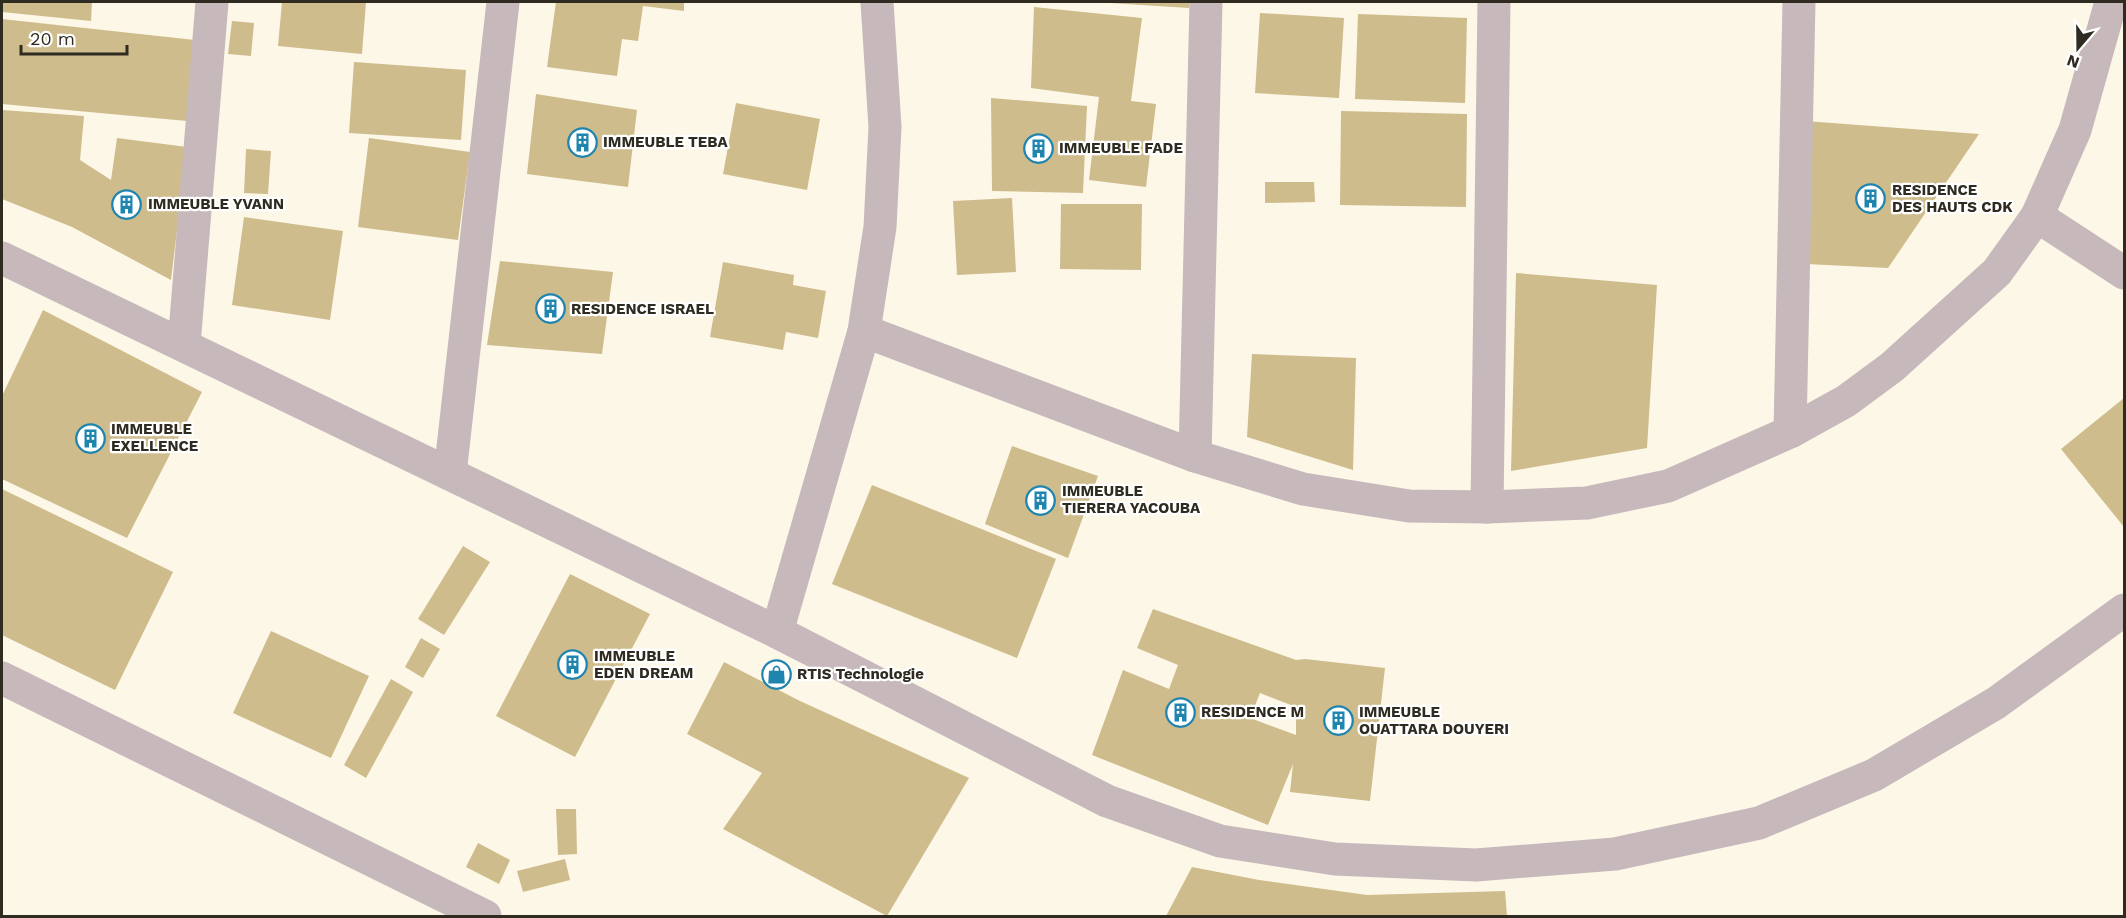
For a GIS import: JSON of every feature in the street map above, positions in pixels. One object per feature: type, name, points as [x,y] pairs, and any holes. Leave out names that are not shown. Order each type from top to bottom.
[{"type":"street","points":[[184,345],[212,2]]},
{"type":"street","points":[[450,474],[502,2]]},
{"type":"street","points":[[777,632],[864,331],[880,227],[885,127],[877,2]]},
{"type":"street","points":[[1195,456],[1206,2]]},
{"type":"street","points":[[1487,507],[1494,2]]},
{"type":"street","points":[[1790,432],[1799,2]]},
{"type":"street","points":[[864,331],[1195,456],[1303,489],[1408,506],[1487,507],[1587,503],[1668,486],[1790,432],[1846,401],[1892,367],[1996,273],[2037,216],[2075,130],[2111,2]]},
{"type":"street","points":[[2037,216],[2124,273]]},
{"type":"street","points":[[2,258],[777,632],[1107,801],[1220,841],[1335,859],[1476,866],[1615,854],[1759,823],[1884,769],[1996,703],[2124,610]]},
{"type":"street","points":[[2,678],[485,916]]},
{"type":"building","points":[[2,2],[92,2],[91,21],[2,12]]},
{"type":"building","points":[[282,2],[366,2],[362,54],[278,46]]},
{"type":"building","points":[[556,2],[684,2],[684,11],[643,6],[638,41],[622,39],[617,76],[547,67]]},
{"type":"building","points":[[1110,2],[1190,2],[1189,8]]},
{"type":"building","points":[[1034,7],[1142,18],[1131,101],[1156,104],[1146,187],[1089,180],[1099,97],[1031,88]]},
{"type":"building","points":[[1260,13],[1344,18],[1339,98],[1255,93]]},
{"type":"building","points":[[1358,14],[1467,18],[1465,103],[1355,99]]},
{"type":"building","points":[[2,19],[195,40],[187,121],[2,104]]},
{"type":"building","points":[[232,21],[254,23],[251,56],[228,54]]},
{"type":"building","points":[[354,62],[466,70],[461,140],[349,133]]},
{"type":"building","name":"IMMEUBLE TEBA","points":[[536,94],[637,110],[628,187],[527,174]]},
{"type":"building","name":"IMMEUBLE FADE","points":[[991,98],[1087,106],[1083,193],[992,191]]},
{"type":"building","points":[[736,103],[820,119],[807,190],[723,174]]},
{"type":"building","points":[[2,110],[84,116],[80,160],[111,180],[117,138],[187,147],[171,280],[72,227],[2,199]]},
{"type":"building","points":[[1341,111],[1467,114],[1466,207],[1340,205]]},
{"type":"building","name":"RESIDENCE DES HAUTS CDK","points":[[1805,121],[1979,134],[1888,268],[1806,264]]},
{"type":"building","points":[[369,138],[470,152],[458,240],[358,227]]},
{"type":"building","points":[[246,149],[271,151],[268,194],[244,193]]},
{"type":"building","points":[[1265,182],[1314,182],[1315,202],[1265,203]]},
{"type":"building","points":[[1012,198],[1016,272],[957,275],[953,201]]},
{"type":"building","points":[[1061,204],[1142,204],[1141,270],[1060,269]]},
{"type":"building","points":[[244,217],[343,231],[330,320],[232,305]]},
{"type":"building","name":"RESIDENCE ISRAEL","points":[[500,261],[613,272],[602,354],[487,345]]},
{"type":"building","points":[[723,262],[794,275],[793,285],[826,291],[818,338],[786,332],[783,350],[710,337]]},
{"type":"building","points":[[1516,273],[1657,285],[1647,448],[1511,471]]},
{"type":"building","name":"IMMEUBLE EXELLENCE","points":[[43,310],[202,392],[127,538],[2,479],[2,396]]},
{"type":"building","points":[[1252,354],[1356,358],[1353,470],[1247,437]]},
{"type":"building","points":[[2124,398],[2124,527],[2061,449]]},
{"type":"building","name":"IMMEUBLE TIERERA YACOUBA","points":[[1012,446],[1098,476],[1068,558],[985,524]]},
{"type":"building","points":[[872,485],[1056,559],[1017,658],[832,584]]},
{"type":"building","points":[[2,489],[173,572],[115,690],[2,635]]},
{"type":"building","points":[[463,546],[490,562],[444,635],[418,619]]},
{"type":"building","name":"IMMEUBLE EDEN DREAM","points":[[570,574],[650,614],[575,757],[496,716]]},
{"type":"building","name":"RESIDENCE M","points":[[1153,609],[1296,660],[1305,659],[1385,668],[1370,801],[1290,792],[1293,764],[1268,825],[1092,755],[1123,670],[1169,689],[1178,665],[1137,648]],"holes":[[[1260,693],[1296,707],[1296,735],[1250,718]]]},
{"type":"building","points":[[271,631],[369,676],[331,758],[233,713]]},
{"type":"building","points":[[421,638],[440,649],[423,678],[405,667]]},
{"type":"building","points":[[724,662],[800,701],[969,778],[887,916],[723,829],[762,773],[687,734]]},
{"type":"building","points":[[391,679],[413,692],[366,778],[344,765]]},
{"type":"building","points":[[556,809],[576,809],[577,854],[558,855]]},
{"type":"building","points":[[478,843],[510,860],[499,884],[466,867]]},
{"type":"building","points":[[565,859],[570,880],[523,892],[517,871]]},
{"type":"building","points":[[1192,867],[1259,880],[1367,895],[1505,891],[1507,916],[1166,916]]},
{"type":"place","name":"IMMEUBLE TEBA","points":[[582,142]]},
{"type":"place","name":"IMMEUBLE FADE","points":[[1038,148]]},
{"type":"place","name":"RESIDENCE DES HAUTS CDK","points":[[1871,199]]},
{"type":"place","name":"IMMEUBLE YVANN","points":[[127,204]]},
{"type":"place","name":"RESIDENCE ISRAEL","points":[[550,309]]},
{"type":"place","name":"IMMEUBLE EXELLENCE","points":[[90,438]]},
{"type":"place","name":"IMMEUBLE TIERERA YACOUBA","points":[[1041,500]]},
{"type":"place","name":"IMMEUBLE EDEN DREAM","points":[[573,665]]},
{"type":"place","name":"RTIS Technologie","points":[[776,674]]},
{"type":"place","name":"RESIDENCE M","points":[[1180,712]]},
{"type":"place","name":"IMMEUBLE OUATTARA DOUYERI","points":[[1338,721]]}]
